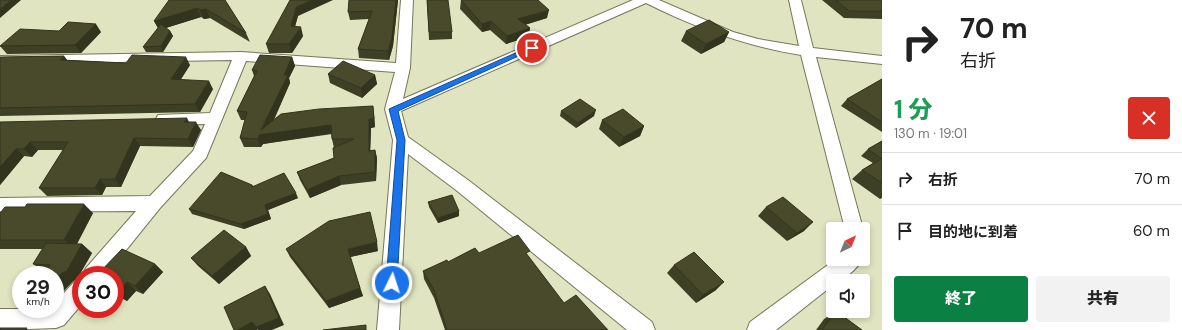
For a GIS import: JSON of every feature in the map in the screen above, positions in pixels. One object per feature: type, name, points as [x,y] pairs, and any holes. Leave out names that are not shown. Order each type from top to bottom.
[{"type":"street","points":[[388,330],[401,140],[393,109],[403,68],[407,0]]},
{"type":"street","points":[[393,109],[643,0]]},
{"type":"street","points":[[649,0],[738,37],[769,45],[882,60]]},
{"type":"street","points":[[795,0],[806,50],[852,222]]},
{"type":"street","points":[[0,60],[241,56],[403,68]]},
{"type":"street","points":[[101,266],[154,203],[200,154],[241,56]]},
{"type":"street","points":[[151,120],[215,118]]},
{"type":"street","points":[[401,140],[462,185],[644,330]]},
{"type":"street","points":[[0,205],[154,203]]},
{"type":"street","points":[[758,330],[843,266]]},
{"type":"street","points":[[0,320],[56,318],[72,299]]},
{"type":"building","points":[[0,0],[11,0],[0,9]]},
{"type":"building","points":[[169,0],[225,0],[246,33],[206,9],[200,10],[197,8],[154,21]]},
{"type":"building","points":[[290,0],[312,0],[296,7],[291,26],[301,27],[289,44],[266,44]]},
{"type":"building","points":[[349,0],[396,0],[392,38],[388,51],[358,49],[372,11],[348,12]]},
{"type":"building","points":[[427,0],[448,0],[452,32],[429,32]]},
{"type":"building","points":[[461,0],[538,0],[549,10],[518,19],[530,28],[507,36],[491,21],[482,24]]},
{"type":"building","points":[[836,0],[882,0],[882,11],[849,11]]},
{"type":"building","points":[[709,20],[729,32],[706,44],[686,31]]},
{"type":"building","points":[[68,22],[96,24],[75,45],[0,46],[20,29],[59,31]]},
{"type":"building","points":[[161,24],[170,31],[161,46],[143,47]]},
{"type":"building","points":[[132,55],[186,57],[171,79],[209,81],[195,104],[0,108],[0,57],[64,56],[60,60],[126,63]]},
{"type":"building","points":[[260,55],[292,57],[284,75],[288,75],[261,130],[281,114],[319,109],[373,106],[374,119],[369,119],[369,151],[375,150],[375,172],[339,176],[307,190],[297,172],[334,158],[333,148],[354,139],[332,139],[331,125],[259,135],[258,139],[240,138],[247,112],[237,111],[257,71],[252,70]]},
{"type":"building","points":[[343,61],[375,75],[361,88],[328,74]]},
{"type":"building","points":[[882,79],[882,122],[847,99]]},
{"type":"building","points":[[580,99],[596,110],[578,123],[561,111]]},
{"type":"building","points":[[623,109],[644,126],[624,137],[602,120]]},
{"type":"building","points":[[187,118],[184,122],[196,122],[188,139],[134,138],[115,179],[100,179],[95,188],[39,188],[68,142],[30,142],[24,149],[16,149],[0,167],[0,122]]},
{"type":"building","points":[[882,141],[882,159],[868,149]]},
{"type":"building","points":[[882,159],[882,183],[862,170]]},
{"type":"building","points":[[221,172],[252,185],[252,187],[284,173],[296,193],[265,205],[268,214],[241,224],[189,209]]},
{"type":"building","points":[[452,195],[459,211],[438,218],[428,202]]},
{"type":"building","points":[[783,197],[813,222],[797,233],[766,207]]},
{"type":"building","points":[[27,204],[84,204],[64,240],[0,240],[0,212],[5,207],[25,207]]},
{"type":"building","points":[[370,212],[377,242],[348,249],[360,288],[326,301],[286,249],[329,221]]},
{"type":"building","points":[[224,230],[246,247],[212,276],[191,258]]},
{"type":"building","points":[[518,235],[530,251],[526,253],[564,303],[576,295],[608,330],[447,330],[434,290],[423,271],[447,260],[448,262],[475,248],[479,253]]},
{"type":"building","points":[[46,243],[82,244],[67,271],[64,272],[64,266],[33,264]]},
{"type":"building","points":[[122,249],[155,264],[135,286],[127,282],[124,286],[124,266],[106,266]]},
{"type":"building","points":[[694,252],[724,282],[703,295],[674,265]]},
{"type":"building","points":[[265,286],[279,318],[256,327],[252,322],[238,330],[234,330],[224,307]]},
{"type":"building","points":[[831,318],[846,318],[862,330],[822,330]]},
{"type":"building","points":[[366,325],[366,330],[323,330]]},
{"type":"building","points":[[0,328],[27,328],[26,330],[0,330]]},
{"type":"route","points":[[392,283],[401,140],[393,109],[532,48]]}]
